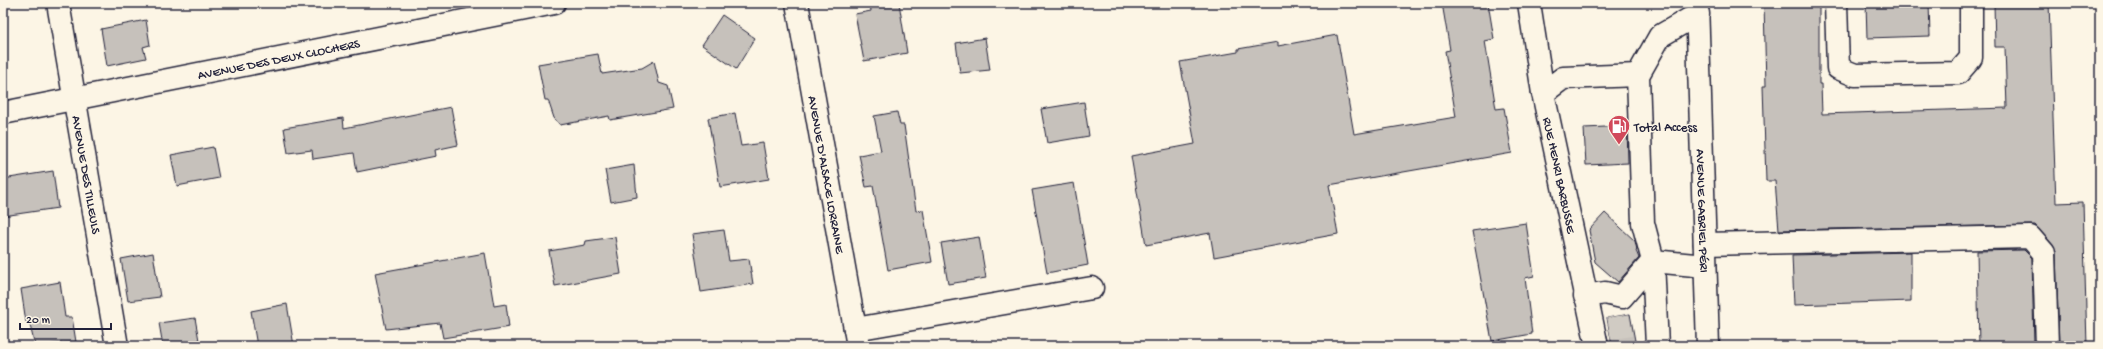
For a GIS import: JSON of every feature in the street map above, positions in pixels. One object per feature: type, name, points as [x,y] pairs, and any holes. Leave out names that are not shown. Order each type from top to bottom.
[{"type":"street","name":"AVENUE DES TILLEULS","points":[[58,3],[117,346]]},
{"type":"street","name":"AVENUE DES DEUX CLOCHERS","points":[[3,113],[74,100],[491,9],[554,3]]},
{"type":"street","name":"AVENUE D'ALSACE LORRAINE","points":[[797,3],[857,337]]},
{"type":"street","name":"RUE HENRI BARBUSSE","points":[[1529,3],[1543,93],[1585,296],[1592,316],[1597,346]]},
{"type":"street","points":[[1836,3],[1838,68],[1855,75],[1958,73],[1971,58],[1971,3]]},
{"type":"street","points":[[1657,346],[1653,261],[1643,223],[1638,74],[1660,36],[1697,9]]},
{"type":"street","name":"AVENUE GABRIEL PÉRI","points":[[1697,9],[1708,346]]},
{"type":"street","points":[[1543,93],[1564,78],[1638,74]]},
{"type":"street","points":[[1705,244],[2030,237],[2044,253],[2047,346]]},
{"type":"street","points":[[1653,261],[1705,266]]},
{"type":"street","points":[[1585,296],[1604,293],[1616,306],[1653,261]]},
{"type":"street","points":[[857,337],[1092,288]]},
{"type":"building","points":[[870,3],[899,3],[907,53],[864,61],[855,14],[871,11]]},
{"type":"building","points":[[1442,3],[1488,3],[1494,39],[1485,41],[1496,109],[1504,108],[1512,153],[1329,185],[1338,234],[1214,257],[1210,233],[1146,245],[1131,156],[1195,144],[1180,62],[1238,52],[1238,49],[1278,42],[1278,46],[1337,35],[1354,134],[1456,117],[1445,51],[1450,50]]},
{"type":"building","points":[[1764,3],[1819,3],[1819,84],[1821,84],[1822,114],[2007,108],[2005,47],[1995,47],[1994,3],[2049,3],[2056,203],[2083,202],[2087,346],[2059,346],[2056,252],[2053,245],[2035,225],[1779,230],[1775,181],[1766,181],[1763,86],[1766,86]]},
{"type":"building","points":[[1866,3],[1929,3],[1930,36],[1867,38]]},
{"type":"building","points":[[722,15],[755,38],[736,69],[702,45]]},
{"type":"building","points":[[146,20],[150,45],[143,47],[146,58],[107,66],[101,29]]},
{"type":"building","points":[[985,38],[990,70],[960,73],[956,43]]},
{"type":"building","points":[[598,54],[602,74],[642,68],[654,61],[659,83],[668,86],[673,109],[610,120],[609,116],[560,125],[554,118],[548,100],[545,100],[538,64]]},
{"type":"building","points":[[1084,102],[1089,136],[1047,143],[1041,109]]},
{"type":"building","points":[[451,107],[458,145],[435,150],[436,156],[357,172],[354,153],[313,159],[312,150],[288,153],[284,128],[343,118],[344,128]]},
{"type":"building","points":[[897,112],[900,125],[904,125],[916,211],[923,210],[932,262],[888,270],[873,186],[866,187],[859,155],[881,151],[874,116]]},
{"type":"building","points":[[735,113],[741,146],[763,143],[769,179],[720,187],[708,118]]},
{"type":"building","points":[[1627,126],[1628,163],[1586,165],[1584,128]]},
{"type":"building","points":[[213,147],[219,178],[177,186],[171,155]]},
{"type":"building","points":[[634,165],[637,197],[611,202],[605,170]]},
{"type":"building","points":[[53,171],[58,208],[3,216],[3,179]]},
{"type":"building","points":[[1074,183],[1088,265],[1047,273],[1032,190]]},
{"type":"building","points":[[1605,213],[1635,241],[1636,251],[1639,258],[1618,282],[1595,262],[1589,230]]},
{"type":"building","points":[[1526,223],[1534,276],[1525,278],[1532,334],[1492,341],[1472,231]]},
{"type":"building","points":[[724,230],[729,261],[749,259],[753,284],[701,292],[692,234]]},
{"type":"building","points":[[615,237],[621,274],[555,286],[549,251],[585,245],[586,241]]},
{"type":"building","points":[[979,237],[986,278],[948,284],[941,243]]},
{"type":"building","points":[[2024,250],[2032,258],[2034,346],[1979,346],[1977,251]]},
{"type":"building","points":[[1911,252],[1911,301],[1794,305],[1792,255]]},
{"type":"building","points":[[153,253],[160,297],[128,301],[121,259]]},
{"type":"building","points":[[485,253],[494,306],[506,304],[509,327],[443,338],[440,323],[386,329],[375,273]]},
{"type":"building","points":[[60,282],[65,317],[72,317],[76,342],[35,346],[29,321],[26,322],[21,289]]},
{"type":"building","points":[[287,304],[294,346],[257,346],[251,311]]},
{"type":"building","points":[[1630,314],[1636,346],[1612,346],[1607,318]]},
{"type":"building","points":[[195,318],[200,346],[163,346],[159,323]]},
{"type":"tunnel","points":[[1618,316],[1623,346]]},
{"type":"place","name":"Total Access","points":[[1619,146]]}]
